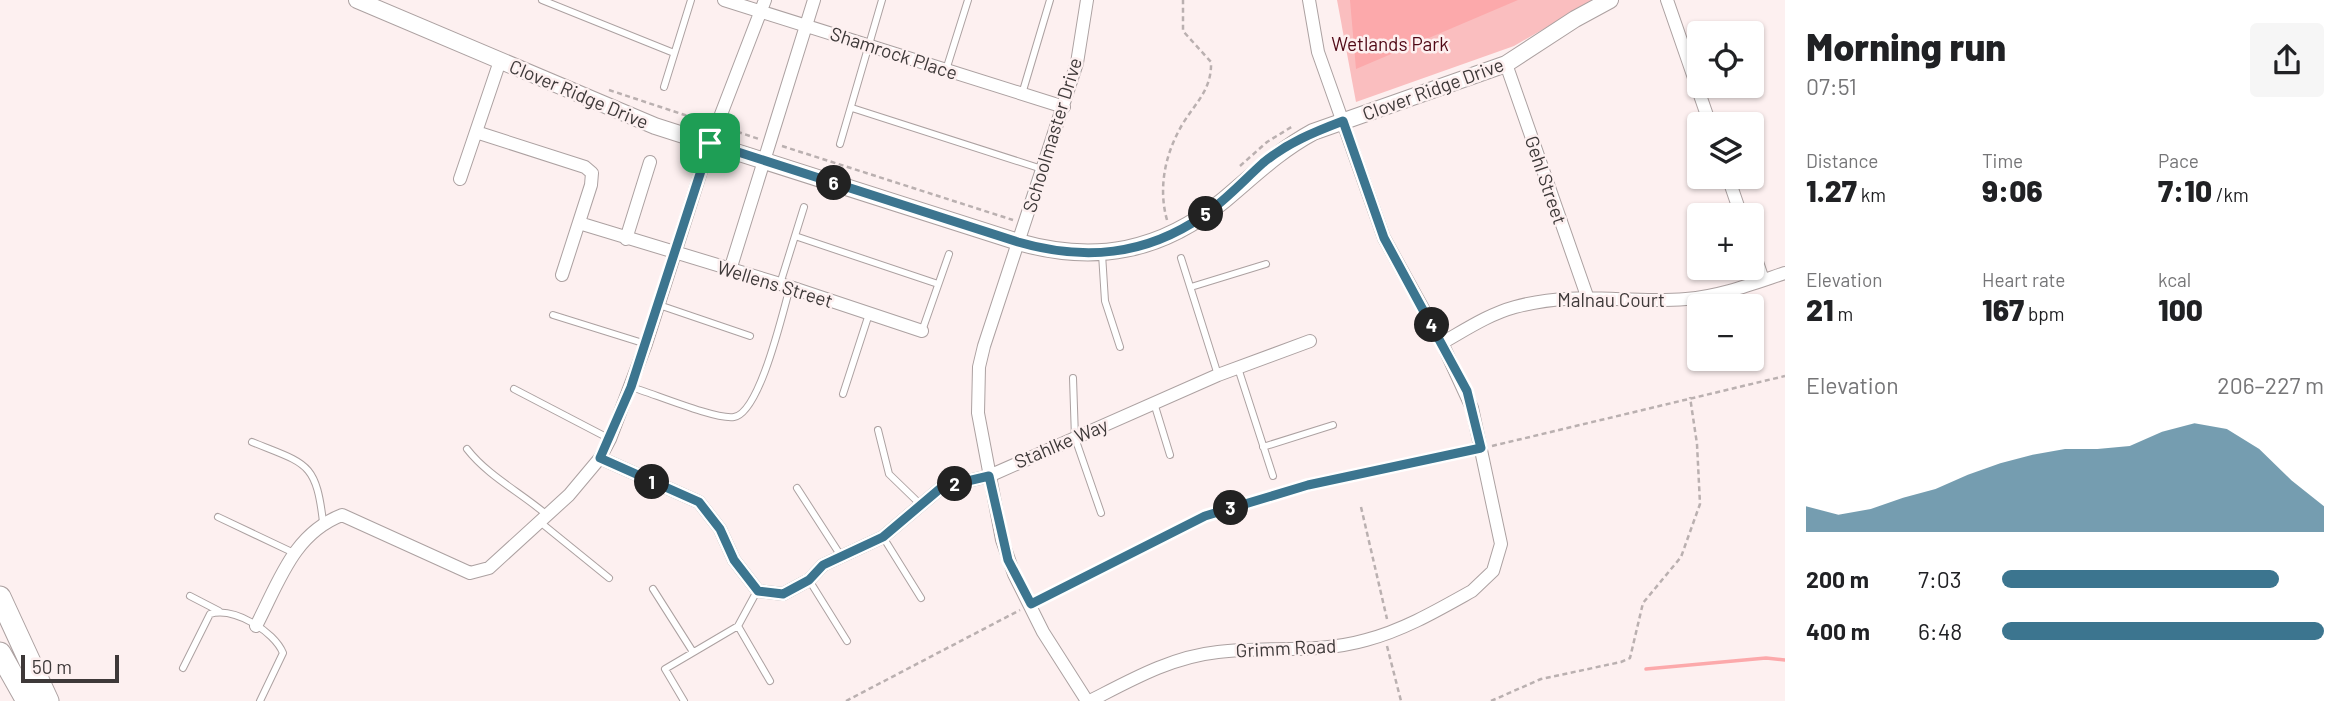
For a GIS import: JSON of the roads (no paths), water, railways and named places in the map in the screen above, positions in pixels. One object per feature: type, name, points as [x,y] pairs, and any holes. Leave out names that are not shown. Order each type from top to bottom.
[{"type":"highway","points":[[0,597],[48,701]]},
{"type":"highway","points":[[0,653],[27,701]]},
{"type":"street","name":"Clover Ridge Drive","points":[[356,0],[654,126],[1055,253],[1102,252],[1150,243],[1177,232],[1218,205],[1286,146],[1343,121],[1506,64],[1575,19],[1610,0]]},
{"type":"street","name":"Shamrock Place","points":[[724,0],[763,5],[806,25],[1064,107]]},
{"type":"street","points":[[730,270],[814,0]]},
{"type":"street","name":"Schoolmaster Drive","points":[[1087,0],[1077,63],[979,367],[978,413],[1008,560],[1043,632],[1088,701]]},
{"type":"street","name":"Grimm Road","points":[[1088,701],[1143,674],[1189,657],[1251,650],[1299,651],[1342,646],[1388,634],[1472,592],[1493,571],[1501,544],[1500,530],[1467,391],[1384,238],[1318,52],[1309,0]]},
{"type":"street","points":[[1667,0],[1706,112]]},
{"type":"street","points":[[256,626],[294,553],[310,532],[323,522],[342,515],[470,573],[489,568],[569,495],[600,458],[631,387],[710,143],[763,5]]},
{"type":"street","points":[[460,179],[500,61]]},
{"type":"street","name":"Gehl Street","points":[[1506,64],[1587,296]]},
{"type":"street","points":[[476,132],[585,167],[592,173],[562,275]]},
{"type":"street","points":[[626,239],[650,162]]},
{"type":"street","name":"Wellens Street","points":[[579,223],[922,331]]},
{"type":"street","name":"Malnau Court","points":[[1764,280],[1785,273]]},
{"type":"street","name":"Malnau Court","points":[[1442,342],[1512,308],[1587,296],[1686,299],[1736,290],[1763,280]]},
{"type":"street","name":"Stahlke Way","points":[[758,591],[783,594],[809,580],[823,565],[883,537],[942,487],[989,476],[1001,468],[1218,374],[1310,341]]},
{"type":"street","points":[[600,458],[699,502],[720,529],[734,560],[758,591]]},
{"type":"lane","points":[[542,0],[674,53]]},
{"type":"lane","points":[[664,87],[691,0]]},
{"type":"lane","points":[[840,144],[882,0]]},
{"type":"lane","points":[[946,70],[968,0]]},
{"type":"lane","points":[[1022,94],[1050,0]]},
{"type":"lane","points":[[852,108],[1042,169]]},
{"type":"lane","points":[[631,387],[719,414],[733,417],[742,414],[752,402],[762,377],[804,207]]},
{"type":"lane","points":[[795,236],[938,284]]},
{"type":"lane","points":[[1102,252],[1105,300],[1120,347]]},
{"type":"lane","points":[[922,331],[949,254]]},
{"type":"lane","points":[[1181,258],[1218,374]]},
{"type":"lane","points":[[1191,287],[1266,264]]},
{"type":"lane","points":[[658,305],[750,336]]},
{"type":"lane","points":[[843,394],[869,314]]},
{"type":"lane","points":[[552,315],[646,344]]},
{"type":"lane","points":[[1237,367],[1273,476]]},
{"type":"lane","points":[[1073,378],[1075,438],[1101,513]]},
{"type":"lane","points":[[514,389],[610,439]]},
{"type":"lane","points":[[1153,403],[1170,455]]},
{"type":"lane","points":[[1263,447],[1333,425]]},
{"type":"lane","points":[[878,430],[889,474],[921,505]]},
{"type":"lane","points":[[252,442],[302,463],[314,474],[323,522]]},
{"type":"lane","points":[[467,449],[481,467],[522,494],[543,519],[609,578]]},
{"type":"lane","points":[[797,488],[841,556]]},
{"type":"lane","points":[[218,517],[294,553]]},
{"type":"lane","points":[[883,537],[921,598]]},
{"type":"lane","points":[[809,580],[847,641]]},
{"type":"lane","points":[[653,589],[693,653]]},
{"type":"lane","points":[[684,701],[665,668],[738,626],[758,591]]},
{"type":"lane","points":[[190,596],[256,626],[279,642],[283,653],[260,701]]},
{"type":"lane","points":[[183,668],[210,614],[219,611]]},
{"type":"lane","points":[[738,626],[770,681]]},
{"type":"waterway","points":[[1646,669],[1766,658],[1785,660]]},
{"type":"park label","name":"Wetlands Park","points":[[1390,44]]}]
